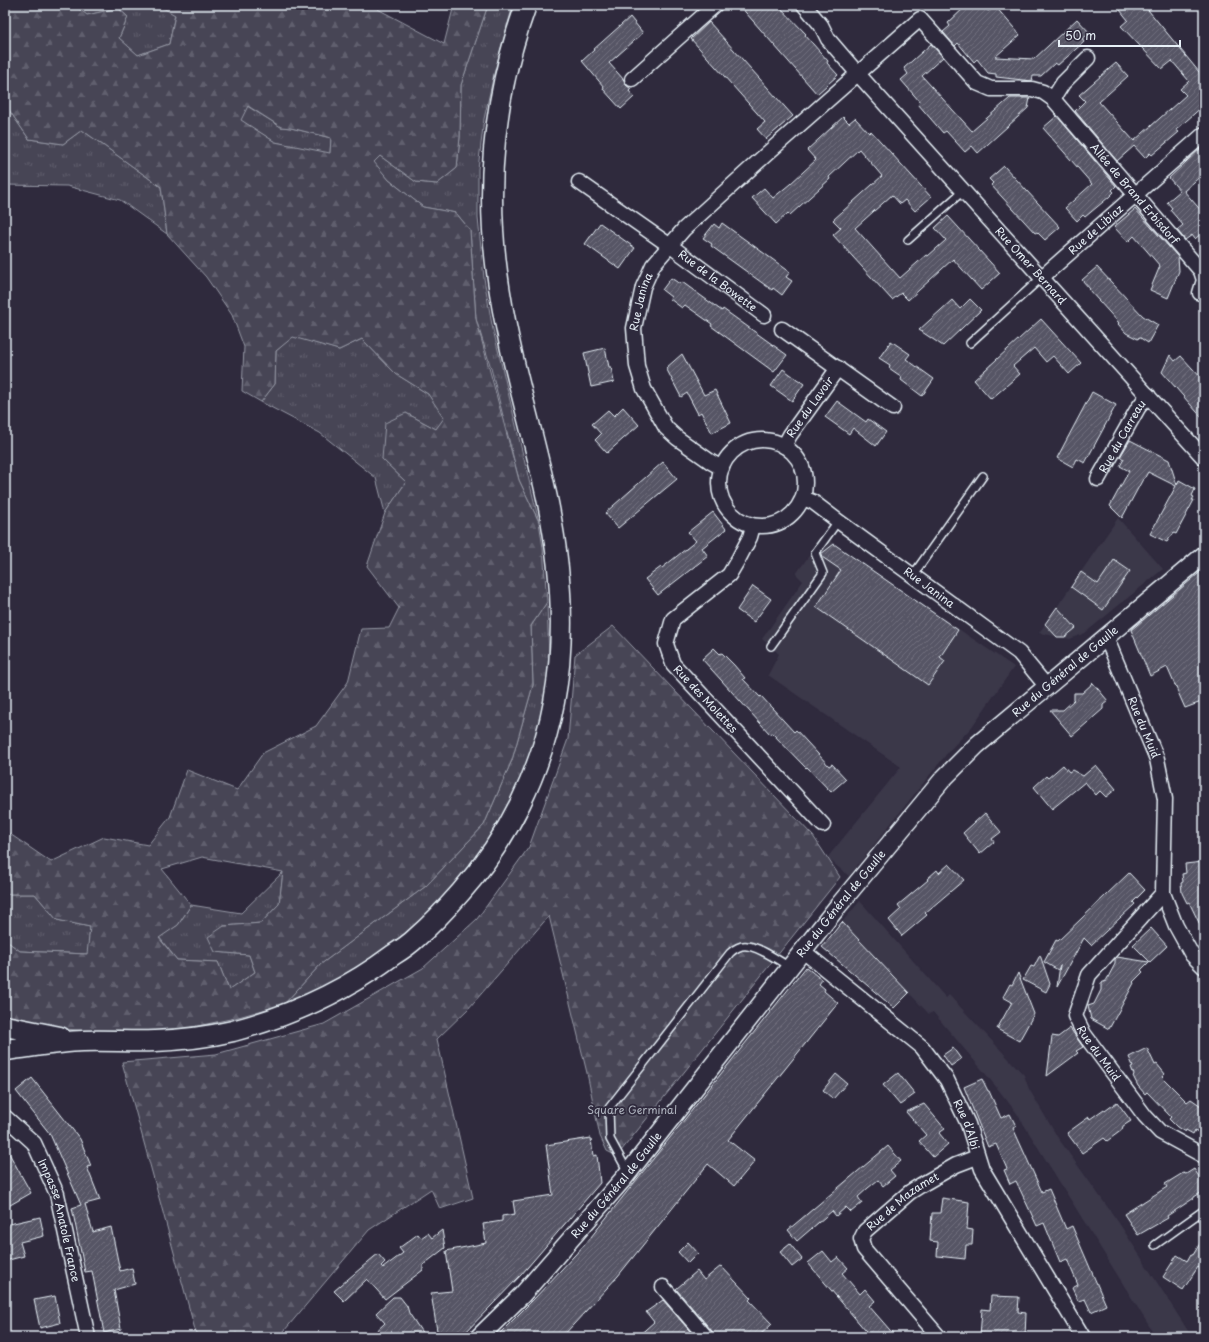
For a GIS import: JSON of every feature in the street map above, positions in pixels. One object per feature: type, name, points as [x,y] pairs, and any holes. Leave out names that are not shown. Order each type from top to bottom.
[{"type":"main road","points":[[5,1050],[82,1041],[155,1041],[194,1038],[230,1031],[272,1020],[310,1004],[346,986],[378,966],[414,940],[444,912],[468,884],[488,859],[508,828],[534,770],[545,739],[554,702],[559,660],[560,619],[556,546],[547,500],[502,309],[496,268],[493,214],[493,161],[496,127],[503,87],[519,25],[526,5]]},
{"type":"main road","points":[[5,1026],[82,1041]]},
{"type":"street","points":[[632,80],[715,5]]},
{"type":"street","name":"Rue Omer Bernard","points":[[804,5],[821,25],[828,39],[858,74],[1204,458]]},
{"type":"street","name":"Rue Janina","points":[[722,468],[710,462],[666,428],[644,389],[637,366],[634,328],[643,287],[654,266],[684,229],[771,150],[920,20]]},
{"type":"street","name":"Allée de Brand Erbisdorf","points":[[920,20],[977,82],[991,89],[1032,89],[1043,92],[1053,99],[1201,271],[1204,280],[1200,293]]},
{"type":"street","points":[[1053,99],[1063,83],[1088,58]]},
{"type":"street","name":"Rue de Libiaz","points":[[1041,278],[1204,134]]},
{"type":"street","name":"Rue de la Bowette","points":[[579,182],[764,315]]},
{"type":"street","name":"Rue du Lavoir","points":[[782,329],[893,408]]},
{"type":"street","name":"Rue du Lavoir","points":[[784,446],[790,435],[838,368]]},
{"type":"street","name":"Rue du Carreau","points":[[1098,479],[1138,408],[1148,395]]},
{"type":"street","points":[[761,440],[772,441],[784,446],[797,458],[805,477],[806,488],[799,507],[792,515],[774,525],[753,526],[743,522],[728,509],[722,500],[720,479],[722,468],[726,460],[733,452],[751,442],[761,440]]},
{"type":"street","name":"Rue Janina","points":[[803,498],[813,502],[1019,653],[1047,687]]},
{"type":"street","name":"Rue des Molettes","points":[[753,526],[750,537],[729,575],[673,620],[666,644],[673,664],[823,825]]},
{"type":"street","name":"Rue du Général de Gaulle","points":[[479,1337],[522,1295],[628,1172],[838,906],[943,779],[977,745],[1204,555]]},
{"type":"street","name":"Rue du Muid","points":[[1106,637],[1157,759],[1165,799],[1163,893],[1176,926],[1192,955],[1204,967]]},
{"type":"street","name":"Rue du Muid","points":[[1163,893],[1089,975],[1075,1016],[1084,1034],[1145,1116],[1160,1132],[1204,1156]]},
{"type":"street","name":"Rue d'Albi","points":[[804,951],[922,1047],[947,1080],[968,1124],[977,1157],[982,1169],[1082,1337]]},
{"type":"street","name":"Impasse Anatole France","points":[[5,1117],[34,1143],[57,1194],[88,1337]]},
{"type":"street","name":"Rue de Mazamet","points":[[939,1337],[864,1249],[861,1239],[865,1231],[910,1192],[956,1165],[977,1157]]},
{"type":"street","points":[[663,1286],[706,1337]]},
{"type":"lane","points":[[908,240],[963,191]]},
{"type":"lane","points":[[970,344],[1041,278]]},
{"type":"lane","points":[[913,575],[983,476]]},
{"type":"lane","points":[[772,646],[823,573],[814,554],[838,521]]},
{"type":"lane","points":[[628,1172],[610,1139],[609,1108],[730,953],[734,949],[747,946],[759,950],[790,968]]},
{"type":"lane","points":[[1155,1246],[1204,1210]]},
{"type":"shaded area","points":[[1118,518],[1163,569],[1085,633],[1070,639],[1039,633]]},
{"type":"shaded area","points":[[823,536],[1014,667],[971,728],[949,751],[849,876],[827,858],[901,767],[768,675],[779,654],[762,639],[803,581],[796,574]]},
{"type":"shaded area","points":[[860,901],[946,998],[949,995],[1024,1075],[1029,1089],[1058,1138],[1119,1223],[1192,1337],[1156,1337],[1016,1112],[933,1012],[929,1014],[842,922]]},
{"type":"green space","points":[[5,5],[74,5],[87,15],[118,8],[128,17],[119,38],[138,55],[169,44],[175,15],[158,5],[370,5],[444,44],[454,5],[488,5],[461,85],[460,137],[457,168],[437,184],[416,182],[380,156],[374,162],[389,180],[423,207],[456,213],[470,230],[476,319],[519,480],[539,522],[543,548],[547,602],[531,626],[533,685],[512,760],[484,825],[426,886],[321,964],[284,1004],[235,1018],[193,1027],[158,1032],[87,1031],[44,1027],[5,1019],[5,940],[20,951],[87,954],[90,927],[57,920],[35,894],[5,894],[5,828],[7,832],[51,862],[104,837],[148,845],[170,817],[187,770],[237,790],[263,753],[316,726],[348,682],[361,629],[389,628],[399,608],[367,566],[385,513],[406,482],[382,459],[385,423],[406,413],[436,429],[444,418],[428,394],[396,374],[362,339],[339,350],[293,337],[276,351],[275,384],[261,402],[242,391],[244,347],[232,315],[206,277],[167,234],[161,187],[82,130],[63,144],[29,139],[9,110],[5,109]],"holes":[[[248,106],[281,127],[331,138],[330,153],[275,142],[241,120]],[[202,857],[283,872],[279,904],[261,923],[224,926],[208,937],[215,952],[249,955],[255,972],[229,990],[218,962],[177,960],[159,938],[178,925],[191,905],[162,869]]]},
{"type":"green space","points":[[74,5],[158,5],[175,14],[169,44],[138,55],[119,38],[128,17],[118,8],[87,15]]},
{"type":"green space","points":[[488,5],[513,5],[494,74],[484,119],[478,169],[478,218],[484,278],[492,325],[539,522],[519,480],[491,368],[476,319],[470,230],[456,213],[423,207],[389,180],[373,162],[380,156],[416,182],[437,184],[457,168],[460,137],[461,85]]},
{"type":"green space","points":[[247,106],[281,127],[331,138],[330,154],[275,142],[240,120]]},
{"type":"green space","points":[[5,109],[9,110],[29,139],[63,144],[82,130],[161,187],[167,234],[120,200],[67,186],[5,185]]},
{"type":"green space","points":[[293,336],[339,350],[362,339],[396,374],[428,394],[445,418],[436,429],[406,413],[382,459],[406,482],[385,513],[376,478],[320,433],[261,402],[275,384],[276,351]]},
{"type":"green space","points":[[547,602],[549,659],[545,699],[537,735],[526,766],[505,812],[481,852],[459,882],[424,919],[379,956],[334,983],[284,1004],[321,964],[426,886],[484,825],[512,760],[533,685],[531,626]]},
{"type":"green space","name":"Square Germinal","points":[[613,626],[813,836],[840,877],[617,1156],[607,1151],[600,1136],[587,1073],[549,916],[468,1009],[437,1039],[473,1198],[440,1209],[431,1189],[369,1230],[279,1337],[197,1337],[122,1062],[216,1054],[324,1024],[423,968],[477,919],[529,847],[568,739],[575,655]]},
{"type":"green space","points":[[283,872],[279,904],[261,923],[224,926],[216,952],[249,955],[255,972],[229,990],[218,962],[177,960],[159,937],[178,925],[191,905],[241,913]]},
{"type":"green space","points":[[5,894],[35,894],[57,920],[90,927],[88,954],[20,951],[5,940]]},
{"type":"building","points":[[739,5],[778,5],[806,34],[805,35],[838,75],[817,94]]},
{"type":"building","points":[[967,5],[982,5],[988,11],[995,6],[1020,35],[995,57],[1034,59],[1077,19],[1090,33],[1082,39],[1084,42],[1058,65],[1055,63],[1041,76],[1033,76],[1032,81],[996,77],[996,74],[988,73],[977,59],[974,62],[958,43],[955,46],[943,32],[950,26],[948,23]]},
{"type":"building","points":[[1116,5],[1144,5],[1204,78],[1204,105],[1176,130],[1179,132],[1152,155],[1150,153],[1145,158],[1134,146],[1117,161],[1075,111],[1085,101],[1079,95],[1116,63],[1128,76],[1099,102],[1134,141],[1186,95],[1180,89],[1189,81],[1172,61],[1162,69],[1121,26],[1128,20]]},
{"type":"building","points":[[630,17],[643,33],[609,63],[624,80],[626,85],[631,89],[629,91],[634,97],[621,109],[603,89],[604,87],[582,61]]},
{"type":"building","points":[[709,22],[793,116],[766,139],[757,129],[765,122],[691,39]]},
{"type":"building","points":[[931,44],[943,57],[922,76],[972,131],[1010,98],[1030,98],[1028,108],[978,153],[972,146],[965,152],[946,131],[943,133],[918,104],[920,102],[901,80],[908,74],[904,68]]},
{"type":"building","points":[[1057,116],[1116,186],[1112,190],[1114,192],[1109,197],[1085,217],[1083,215],[1077,221],[1065,208],[1092,184],[1043,128]]},
{"type":"building","points":[[843,117],[849,123],[855,118],[869,133],[871,131],[931,197],[915,211],[905,200],[900,204],[892,195],[855,228],[900,278],[946,240],[935,228],[948,216],[1000,273],[981,290],[953,259],[908,300],[901,293],[892,300],[833,235],[841,228],[833,220],[882,176],[859,149],[829,177],[830,179],[790,215],[788,213],[776,224],[752,198],[764,188],[773,198],[790,184],[816,160],[807,150]]},
{"type":"building","points":[[1204,145],[1204,173],[1184,191],[1204,214],[1204,231],[1195,239],[1192,235],[1185,240],[1177,230],[1183,225],[1170,210],[1172,208],[1167,202],[1180,191],[1169,178]]},
{"type":"building","points":[[1004,166],[1060,227],[1045,240],[1037,232],[1035,233],[991,185],[993,183],[989,179]]},
{"type":"building","points":[[1135,209],[1178,257],[1179,271],[1168,298],[1150,290],[1160,266],[1134,236],[1128,242],[1114,227]]},
{"type":"building","points":[[600,223],[635,248],[620,269],[585,244]]},
{"type":"building","points":[[722,223],[790,272],[786,277],[792,281],[782,295],[773,288],[772,290],[711,246],[712,244],[703,238],[714,224],[719,228]]},
{"type":"building","points":[[1097,267],[1143,316],[1158,325],[1148,343],[1139,337],[1138,339],[1126,333],[1082,280]]},
{"type":"building","points":[[671,278],[680,284],[682,282],[722,311],[723,309],[787,355],[774,372],[685,305],[682,308],[670,299],[671,297],[662,290]]},
{"type":"building","points":[[970,299],[981,310],[943,346],[919,330],[952,300],[960,309]]},
{"type":"building","points":[[1041,319],[1081,363],[1069,374],[1053,356],[1046,362],[1034,348],[1013,366],[1020,374],[991,399],[974,380]]},
{"type":"building","points":[[891,341],[910,354],[906,359],[934,379],[922,396],[901,380],[902,377],[889,368],[890,365],[879,358]]},
{"type":"building","points":[[605,348],[614,382],[591,387],[584,353]]},
{"type":"building","points":[[682,354],[704,395],[715,390],[731,423],[712,433],[701,412],[698,414],[687,393],[681,397],[666,368]]},
{"type":"building","points":[[1170,355],[1175,361],[1181,356],[1204,381],[1204,420],[1162,372]]},
{"type":"building","points":[[783,369],[804,384],[792,401],[771,386]]},
{"type":"building","points":[[1092,392],[1116,405],[1085,463],[1077,459],[1073,467],[1057,458]]},
{"type":"building","points":[[837,401],[866,422],[868,419],[886,432],[876,446],[853,428],[849,434],[825,417]]},
{"type":"building","points":[[623,407],[639,425],[607,453],[595,440],[601,434],[592,424],[608,410],[614,416]]},
{"type":"building","points":[[1130,440],[1169,460],[1177,485],[1179,480],[1195,489],[1192,496],[1194,497],[1192,500],[1194,500],[1176,534],[1174,533],[1167,542],[1150,534],[1176,486],[1148,472],[1122,518],[1110,506],[1129,471],[1120,466],[1124,459],[1120,457]]},
{"type":"building","points":[[663,462],[677,479],[618,528],[605,513]]},
{"type":"building","points":[[713,512],[726,529],[702,548],[708,556],[658,595],[645,579],[661,567],[662,568],[696,541],[688,532]]},
{"type":"building","points":[[834,544],[958,630],[940,657],[945,661],[928,685],[816,607],[841,570],[822,557],[821,554]]},
{"type":"building","points":[[1114,560],[1130,571],[1103,610],[1071,587],[1081,572],[1098,584]]},
{"type":"building","points":[[1204,569],[1204,701],[1185,708],[1167,667],[1150,676],[1131,630]]},
{"type":"building","points":[[753,586],[771,599],[754,622],[737,610]]},
{"type":"building","points":[[1057,607],[1076,628],[1065,637],[1057,637],[1045,624]]},
{"type":"building","points":[[714,648],[720,654],[722,653],[734,665],[745,678],[743,679],[794,732],[796,730],[829,766],[832,764],[846,779],[831,792],[772,733],[770,734],[702,659]]},
{"type":"building","points":[[1093,683],[1108,701],[1103,705],[1103,709],[1072,736],[1050,710],[1063,710],[1074,700],[1074,693],[1082,693]]},
{"type":"building","points":[[1063,765],[1069,772],[1072,770],[1083,776],[1096,765],[1116,789],[1106,797],[1100,791],[1096,795],[1085,782],[1052,809],[1034,787],[1046,776],[1048,778]]},
{"type":"building","points":[[985,813],[1001,832],[992,839],[994,842],[980,854],[963,833]]},
{"type":"building","points":[[1203,862],[1204,933],[1189,902],[1187,903],[1182,893],[1181,883],[1183,882],[1182,874],[1186,873],[1185,864]]},
{"type":"building","points":[[949,864],[964,880],[925,913],[927,915],[902,936],[889,920],[901,909],[898,905],[928,880],[927,879],[937,870],[939,873]]},
{"type":"building","points":[[1129,873],[1145,890],[1133,902],[1135,904],[1091,945],[1084,938],[1057,987],[1060,965],[1058,970],[1044,962],[1056,940],[1058,941]]},
{"type":"building","points":[[842,922],[909,993],[894,1008],[822,947]]},
{"type":"building","points":[[1151,928],[1167,946],[1150,962],[1133,945]]},
{"type":"building","points":[[1040,955],[1050,984],[1046,992],[1023,980],[1031,966],[1034,967]]},
{"type":"building","points":[[1117,957],[1149,962],[1141,970],[1143,972],[1133,982],[1134,983],[1109,1029],[1091,1019],[1088,1006],[1094,1004],[1101,990],[1101,983],[1106,981]]},
{"type":"building","points":[[806,967],[822,980],[819,984],[825,989],[824,991],[838,1003],[728,1140],[755,1161],[734,1186],[708,1164],[618,1276],[562,1337],[496,1337],[587,1242]]},
{"type":"building","points":[[1018,973],[1034,1014],[1019,1041],[997,1029],[1012,1002],[1003,997],[1010,984],[1012,985]]},
{"type":"building","points":[[1070,1028],[1083,1047],[1076,1051],[1078,1053],[1047,1076],[1052,1036],[1058,1037]]},
{"type":"building","points":[[953,1048],[961,1059],[951,1066],[943,1055]]},
{"type":"building","points":[[1147,1048],[1155,1065],[1157,1064],[1165,1074],[1162,1077],[1187,1102],[1191,1099],[1204,1108],[1204,1136],[1195,1130],[1193,1134],[1186,1130],[1185,1132],[1177,1127],[1169,1119],[1171,1117],[1147,1092],[1145,1094],[1138,1086],[1133,1076],[1131,1067],[1133,1066],[1129,1057]]},
{"type":"building","points":[[898,1073],[915,1094],[900,1105],[883,1085]]},
{"type":"building","points":[[836,1074],[847,1083],[833,1099],[823,1090]]},
{"type":"building","points":[[32,1078],[80,1139],[91,1166],[87,1167],[100,1200],[85,1204],[93,1232],[111,1227],[120,1271],[132,1268],[135,1284],[114,1290],[121,1329],[104,1333],[92,1271],[85,1272],[72,1208],[81,1205],[50,1134],[16,1091]]},
{"type":"building","points":[[982,1079],[1001,1118],[1010,1114],[1016,1126],[1013,1128],[1042,1192],[1049,1189],[1066,1229],[1072,1226],[1106,1305],[1091,1312],[1085,1299],[1078,1301],[1072,1288],[1078,1285],[1067,1259],[1060,1262],[1044,1223],[1037,1226],[1016,1181],[1010,1184],[1004,1170],[1007,1169],[996,1144],[988,1147],[964,1087]]},
{"type":"building","points":[[1117,1102],[1131,1121],[1123,1126],[1122,1130],[1107,1141],[1104,1138],[1082,1153],[1067,1133],[1089,1117],[1090,1119],[1104,1109],[1105,1111]]},
{"type":"building","points":[[924,1104],[945,1129],[939,1133],[948,1144],[933,1157],[919,1141],[926,1135],[906,1112]]},
{"type":"building","points":[[591,1138],[593,1156],[597,1155],[600,1183],[521,1275],[461,1337],[438,1337],[431,1293],[452,1291],[446,1251],[486,1243],[483,1224],[502,1221],[502,1216],[515,1214],[513,1201],[553,1195],[546,1145]]},
{"type":"building","points":[[5,1146],[31,1193],[5,1208]]},
{"type":"building","points":[[888,1146],[901,1161],[890,1170],[895,1176],[883,1186],[878,1180],[858,1197],[862,1203],[851,1212],[846,1207],[836,1216],[832,1211],[797,1241],[788,1230]]},
{"type":"building","points":[[1194,1169],[1204,1184],[1204,1191],[1167,1216],[1168,1218],[1138,1235],[1124,1214],[1167,1187],[1165,1184],[1183,1173],[1186,1174]]},
{"type":"building","points":[[942,1198],[969,1202],[967,1229],[973,1230],[972,1245],[966,1245],[965,1259],[937,1256],[938,1242],[930,1241],[932,1213],[940,1213]]},
{"type":"building","points":[[40,1217],[44,1236],[20,1242],[24,1256],[5,1261],[5,1225]]},
{"type":"building","points":[[442,1230],[445,1248],[423,1265],[423,1270],[385,1299],[367,1279],[344,1301],[334,1291],[378,1254],[385,1262],[381,1266],[383,1268],[403,1253],[399,1248],[418,1234],[421,1238],[428,1233],[432,1238]]},
{"type":"building","points":[[1204,1237],[1204,1271],[1198,1267],[1183,1290],[1163,1277],[1177,1255],[1187,1261],[1191,1254],[1193,1255]]},
{"type":"building","points":[[688,1242],[698,1253],[688,1263],[678,1252]]},
{"type":"building","points":[[790,1244],[802,1259],[792,1267],[780,1252]]},
{"type":"building","points":[[823,1251],[832,1262],[838,1257],[848,1268],[842,1273],[860,1294],[865,1289],[875,1301],[869,1306],[896,1337],[871,1337],[808,1263]]},
{"type":"building","points":[[721,1266],[751,1298],[749,1300],[772,1324],[758,1337],[714,1337],[712,1331],[676,1289],[697,1271],[704,1280]]},
{"type":"building","points":[[55,1296],[60,1323],[40,1328],[34,1300]]},
{"type":"building","points":[[991,1296],[1019,1297],[1018,1312],[1026,1313],[1025,1337],[980,1337],[982,1309],[990,1310]]},
{"type":"building","points":[[393,1297],[400,1297],[425,1337],[370,1337],[385,1323],[376,1313]]},
{"type":"building","points":[[663,1300],[695,1337],[637,1337],[654,1322],[646,1312]]}]
